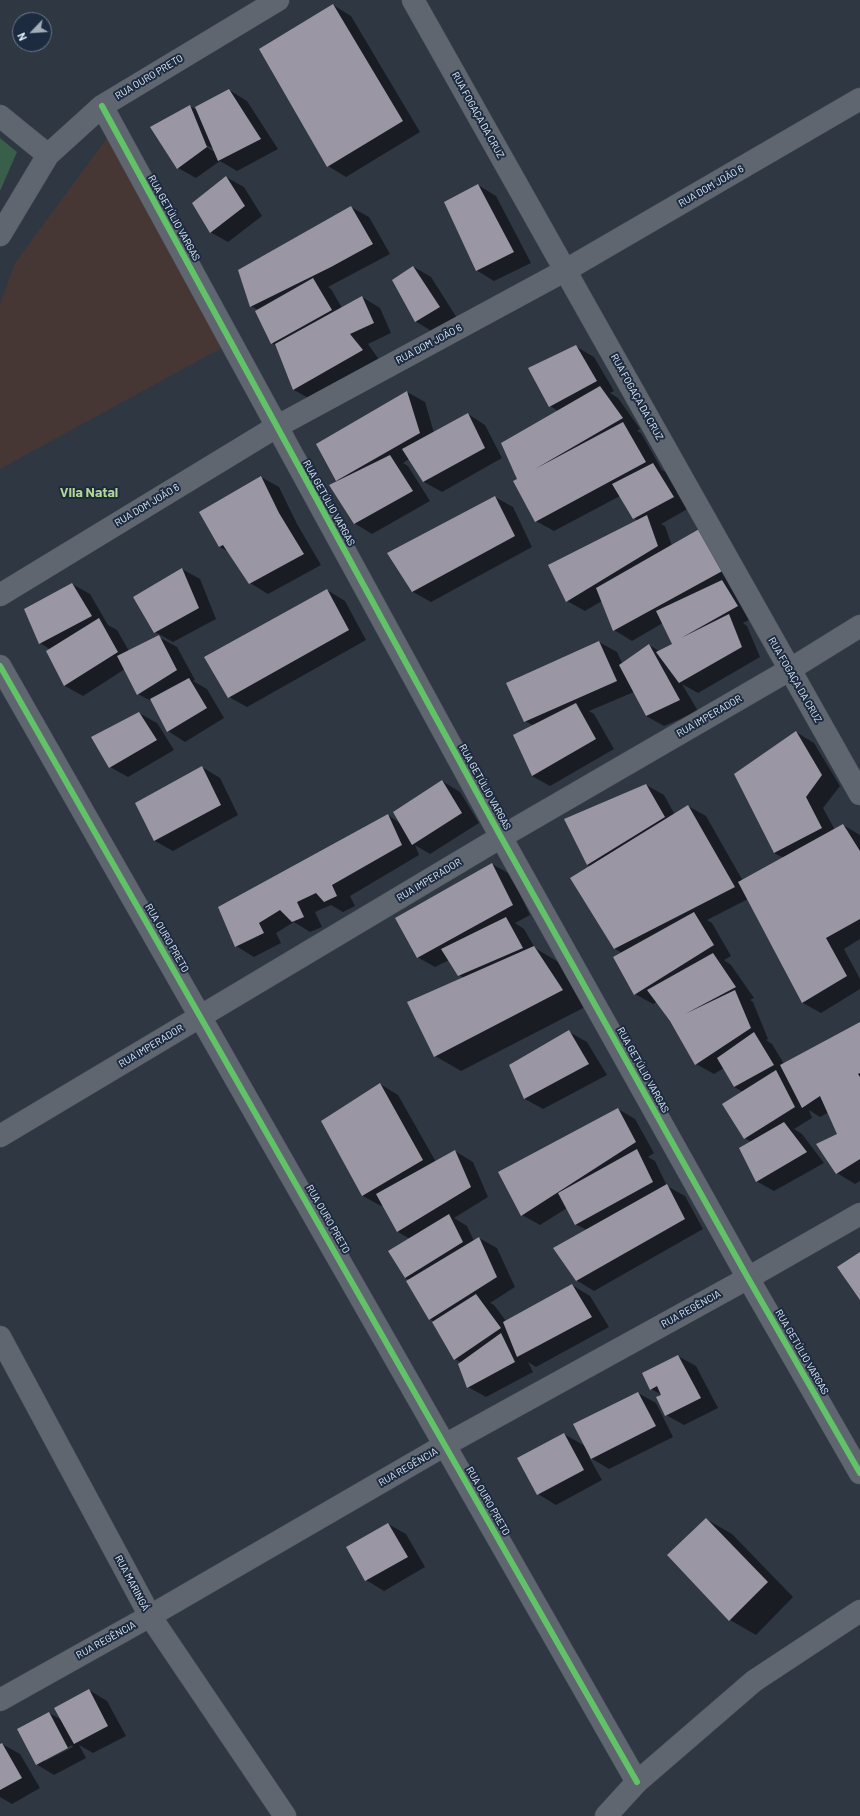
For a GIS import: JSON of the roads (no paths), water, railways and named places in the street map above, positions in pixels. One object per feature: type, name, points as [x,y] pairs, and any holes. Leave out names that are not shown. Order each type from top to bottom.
[{"type":"street","name":"RUA OURO PRETO","points":[[0,235],[48,155],[102,106],[278,0]]},
{"type":"street","name":"RUA FOGAÇA DA CRUZ","points":[[413,0],[860,794]]},
{"type":"street","name":"RUA DOM JOÃO 6","points":[[0,594],[276,427],[566,270],[860,99]]},
{"type":"street","name":"RUA GETÚLIO VARGAS","points":[[102,106],[501,837],[748,1278],[860,1473]]},
{"type":"street","points":[[0,116],[48,155]]},
{"type":"street","name":"RUA IMPERADOR","points":[[0,1136],[501,837],[789,670],[860,626]]},
{"type":"street","name":"RUA OURO PRETO","points":[[0,666],[637,1782]]},
{"type":"street","name":"RUA REGÊNCIA","points":[[0,1700],[150,1616],[445,1446],[748,1278],[860,1214]]},
{"type":"street","name":"RUA MARINGÁ","points":[[0,1337],[150,1616],[284,1816]]},
{"type":"street","points":[[606,1816],[637,1782],[754,1681],[860,1611]]},
{"type":"district","name":"Vila Natal","points":[[89,492]]}]
